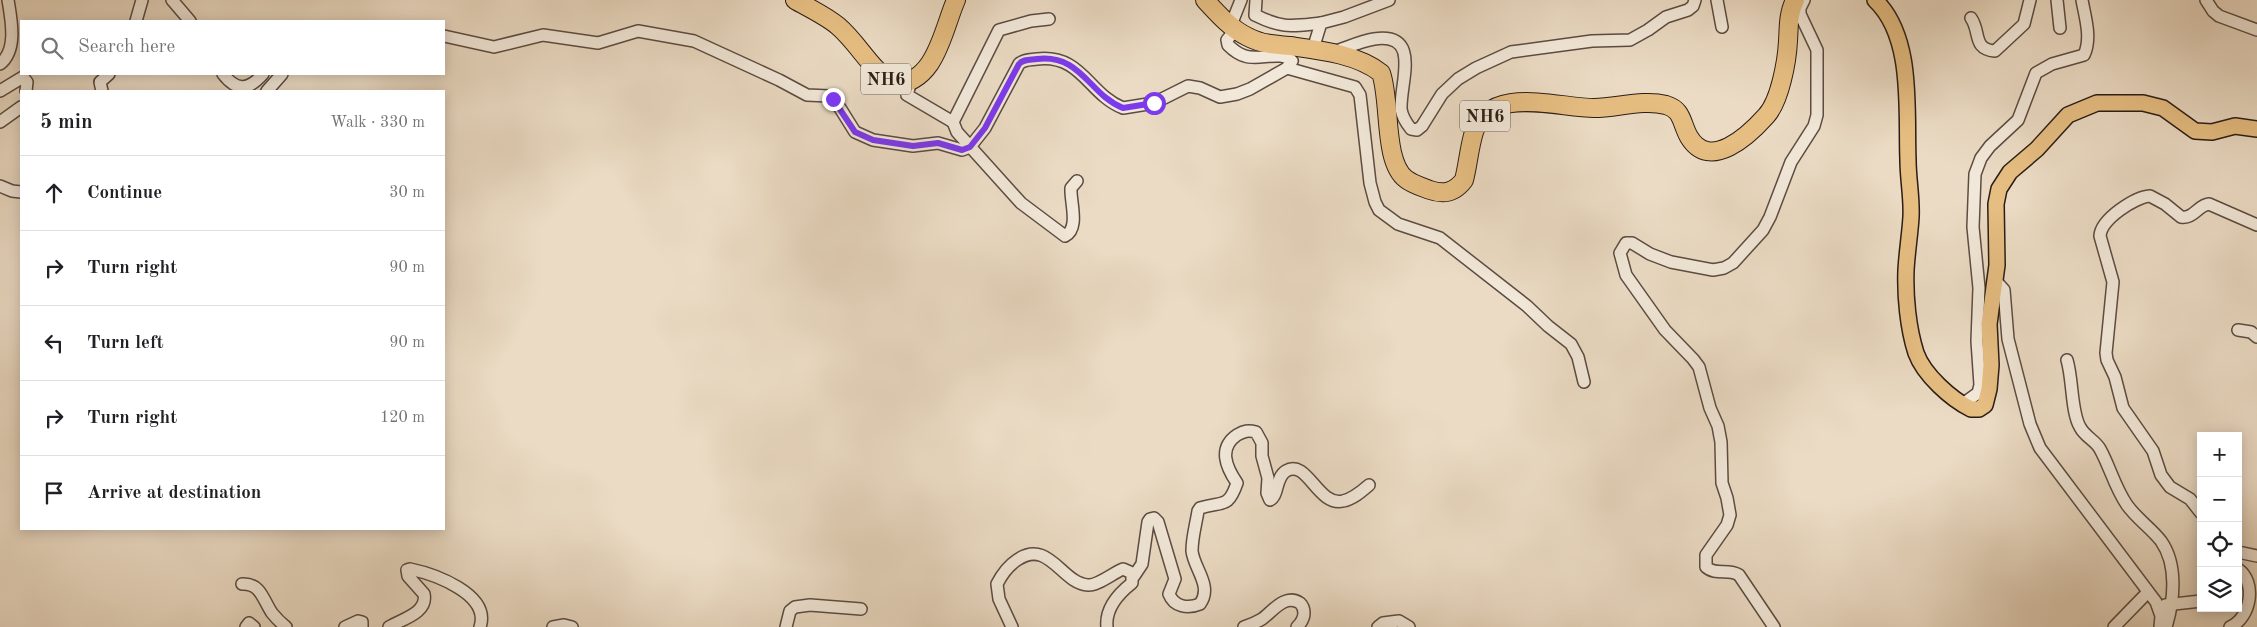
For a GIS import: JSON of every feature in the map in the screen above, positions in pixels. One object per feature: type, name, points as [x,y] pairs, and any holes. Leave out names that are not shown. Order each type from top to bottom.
[{"type":"highway","name":"NH6","points":[[795,0],[837,25],[883,77],[894,84],[911,81],[937,53],[956,0]]},
{"type":"highway","name":"NH6","points":[[1205,0],[1227,19],[1263,43],[1330,53],[1364,63],[1381,73],[1386,87],[1392,158],[1397,170],[1406,180],[1437,192],[1449,192],[1459,187],[1464,180],[1474,132],[1480,120],[1500,106],[1515,102],[1595,108],[1654,103],[1666,105],[1676,110],[1682,119],[1689,137],[1698,146],[1708,151],[1719,152],[1729,147],[1756,127],[1774,104],[1785,64],[1788,19],[1795,0]]},
{"type":"main road","points":[[1875,0],[1886,10],[1898,40],[1907,84],[1908,161],[1912,208],[1906,285],[1917,354],[1926,369],[1944,389],[1971,409],[1979,408],[1985,404],[1988,398],[1991,365],[1989,324],[1997,265],[1996,204],[2000,189],[2010,172],[2037,149],[2068,115],[2097,103],[2143,103],[2164,108],[2195,131],[2212,132],[2235,126],[2257,129]]},
{"type":"street","points":[[0,64],[6,57],[11,42],[12,28],[8,0]]},
{"type":"street","points":[[136,20],[142,0]]},
{"type":"street","points":[[172,0],[189,20]]},
{"type":"street","points":[[445,36],[494,47],[543,35],[598,43],[638,31],[694,42],[779,80],[807,95],[829,96],[840,108],[855,132],[873,140],[913,146],[938,143],[962,150],[970,147],[985,128],[1021,61],[1057,59],[1084,75],[1101,95],[1123,108],[1154,103],[1188,86],[1200,88],[1220,97],[1237,94],[1250,89],[1287,68],[1292,61],[1285,57],[1254,58],[1233,50],[1228,45],[1227,40],[1231,35],[1227,19],[1234,0]]},
{"type":"street","points":[[1227,19],[1241,0]]},
{"type":"street","points":[[1256,0],[1255,16],[1274,25],[1292,26],[1321,23],[1344,17],[1389,0]]},
{"type":"street","points":[[1330,53],[1372,39],[1389,38],[1400,45],[1406,58],[1401,110],[1411,129],[1417,130],[1422,126],[1442,94],[1458,79],[1476,68],[1511,52],[1592,41],[1630,40],[1648,30],[1666,16],[1688,10],[1693,6],[1695,0]]},
{"type":"street","points":[[1717,0],[1722,27]]},
{"type":"street","points":[[1774,627],[1739,575],[1732,571],[1719,573],[1706,567],[1706,555],[1727,525],[1730,515],[1722,483],[1721,442],[1718,426],[1710,408],[1699,367],[1694,358],[1665,330],[1626,275],[1620,253],[1626,243],[1632,243],[1650,254],[1671,262],[1712,270],[1724,268],[1734,263],[1763,230],[1770,217],[1791,162],[1811,131],[1817,115],[1817,50],[1800,14],[1800,8],[1804,0]]},
{"type":"street","points":[[1971,18],[1975,24],[1977,38],[1981,45],[1988,50],[1996,51],[2024,24],[2030,0]]},
{"type":"street","points":[[2057,0],[2060,28]]},
{"type":"street","points":[[1966,406],[1967,401],[1978,393],[1980,385],[1977,342],[1980,288],[1973,227],[1975,174],[1981,158],[1990,146],[2018,120],[2036,73],[2052,64],[2084,55],[2087,40],[2087,23],[2082,0]]},
{"type":"street","points":[[2206,0],[2213,11],[2219,16],[2257,30]]},
{"type":"street","points":[[953,122],[999,30],[1030,21],[1048,19]]},
{"type":"street","points":[[1313,50],[1321,23]]},
{"type":"street","points":[[1287,68],[1352,86],[1357,90],[1363,116],[1372,193],[1380,210],[1398,224],[1440,238],[1527,306],[1571,344],[1578,357],[1584,382]]},
{"type":"street","points":[[102,90],[100,82],[108,75]]},
{"type":"street","points":[[224,75],[237,86],[246,87],[255,83],[262,75]]},
{"type":"street","points":[[268,90],[281,75]]},
{"type":"street","points":[[0,91],[23,77],[27,82],[26,90]]},
{"type":"street","points":[[911,81],[907,95],[953,122],[957,132],[1022,203],[1065,236],[1071,229],[1074,213],[1071,188],[1077,181]]},
{"type":"street","points":[[0,122],[20,108]]},
{"type":"street","points":[[0,186],[20,192]]},
{"type":"street","points":[[2197,508],[2190,499],[2175,491],[2161,475],[2148,441],[2123,408],[2115,377],[2107,360],[2108,315],[2114,282],[2100,231],[2102,226],[2126,206],[2150,196],[2165,204],[2182,217],[2192,216],[2202,206],[2209,204],[2257,226]]},
{"type":"street","points":[[1995,280],[2004,290],[2008,339],[2030,424],[2040,448],[2148,592],[2158,607],[2161,616],[2160,627]]},
{"type":"street","points":[[2238,330],[2251,332],[2257,337]]},
{"type":"street","points":[[2067,360],[2072,376],[2076,414],[2080,429],[2100,448],[2126,503],[2134,515],[2161,542],[2168,557],[2172,569],[2170,604],[2166,627]]},
{"type":"street","points":[[1107,627],[1107,614],[1112,605],[1121,592],[1132,583],[1142,564],[1148,522],[1154,518],[1158,522],[1175,579],[1170,588],[1170,598],[1184,606],[1200,604],[1205,592],[1201,575],[1195,564],[1192,542],[1198,511],[1200,508],[1225,503],[1232,498],[1237,483],[1228,468],[1225,452],[1232,439],[1246,431],[1256,432],[1262,443],[1262,456],[1268,478],[1267,493],[1271,501],[1278,479],[1284,472],[1291,469],[1299,470],[1324,496],[1337,502],[1350,499],[1370,485]]},
{"type":"street","points":[[2175,491],[2187,493],[2197,501]]},
{"type":"street","points":[[2242,553],[2257,556]]},
{"type":"street","points":[[1012,627],[999,599],[997,584],[1011,564],[1023,556],[1035,554],[1047,557],[1071,578],[1086,585],[1100,582],[1106,576],[1124,569],[1134,576]]},
{"type":"street","points":[[389,627],[417,612],[425,602],[424,594],[408,576],[407,570],[410,569],[439,577],[452,583],[465,593],[478,606],[482,614],[480,627]]},
{"type":"street","points":[[2230,627],[2239,622],[2248,604],[2247,578],[2242,572]]},
{"type":"street","points":[[242,584],[255,586],[262,594],[272,614],[286,627]]},
{"type":"street","points":[[2114,627],[2148,592]]},
{"type":"street","points":[[1244,627],[1260,620],[1276,606],[1286,601],[1294,601],[1301,604],[1304,610],[1304,617],[1297,627]]},
{"type":"street","points":[[2158,607],[2197,601]]},
{"type":"street","points":[[786,627],[790,611],[799,605],[862,610]]},
{"type":"street","points":[[345,627],[358,621],[362,622],[362,627]]},
{"type":"street","points":[[1378,627],[1383,623],[1399,621],[1409,627]]},
{"type":"street","points":[[246,627],[249,623],[254,627]]},
{"type":"street","points":[[553,627],[564,624],[572,627]]},
{"type":"route","points":[[833,99],[855,132],[873,140],[913,146],[938,143],[962,150],[970,147],[985,128],[1021,61],[1055,58],[1076,69],[1084,75],[1101,95],[1123,108],[1154,103]]}]
